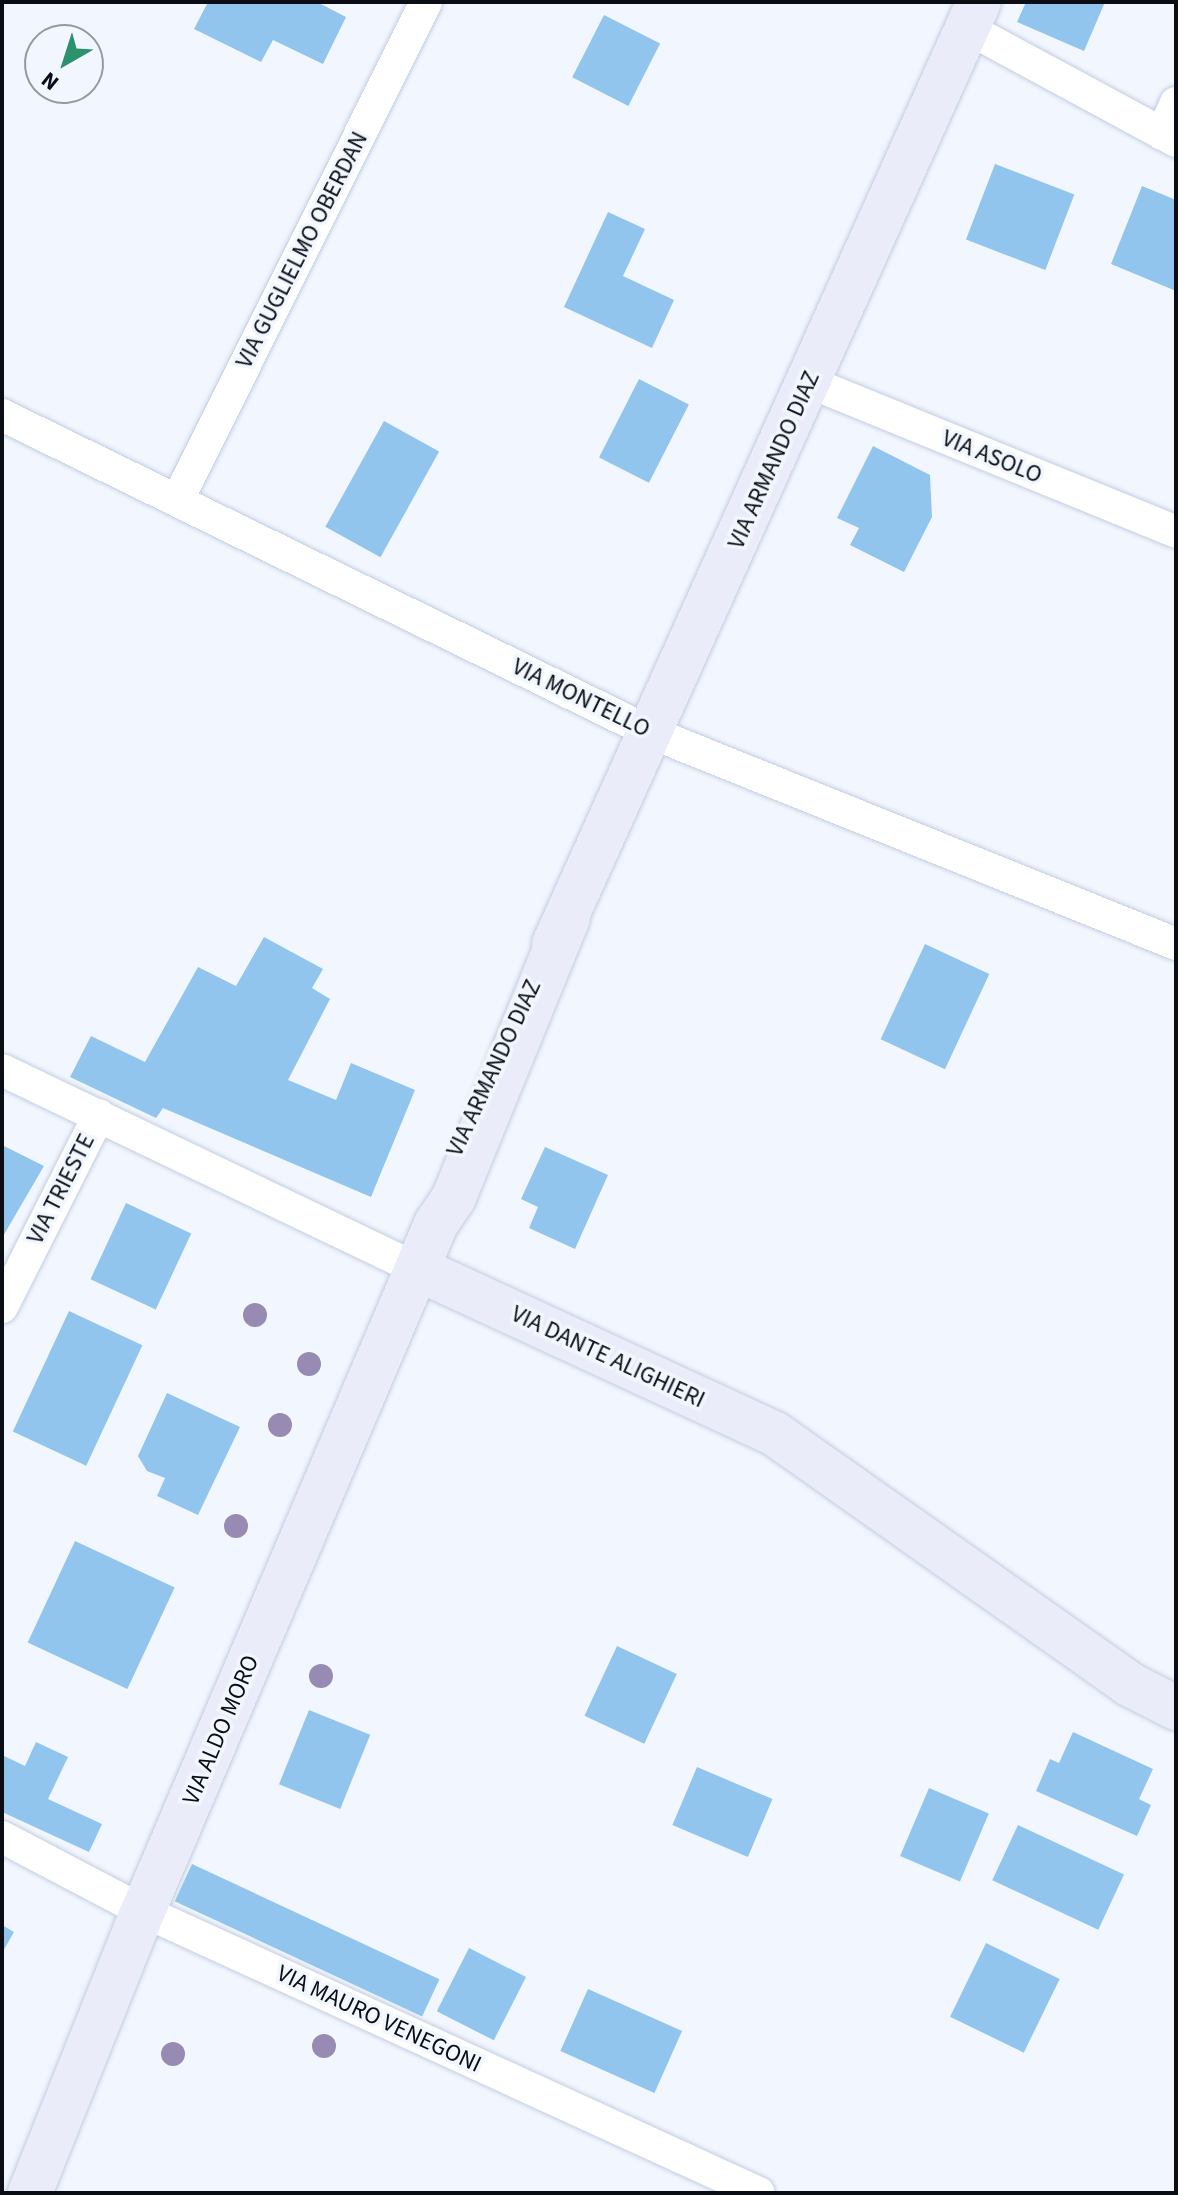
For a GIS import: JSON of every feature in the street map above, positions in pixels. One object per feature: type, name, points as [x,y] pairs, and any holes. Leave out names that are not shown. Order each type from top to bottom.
[{"type":"main road","name":"VIA ARMANDO DIAZ","points":[[418,1269],[436,1224],[439,1190],[520,1006],[568,918],[973,15]]},
{"type":"main road","name":"VIA DANTE ALIGHIERI","points":[[418,1269],[775,1434],[1129,1684],[1176,1708]]},
{"type":"main road","name":"VIA ALDO MORO","points":[[30,2193],[143,1911],[418,1269]]},
{"type":"street","name":"VIA GUGLIELMO OBERDAN","points":[[178,499],[426,2]]},
{"type":"street","points":[[973,15],[1169,137],[1176,103]]},
{"type":"street","name":"VIA ASOLO","points":[[809,382],[1176,532]]},
{"type":"street","name":"VIA MONTELLO","points":[[2,415],[652,733],[1176,944]]},
{"type":"street","name":"VIA DANTE ALIGHIERI","points":[[2,1070],[418,1269]]},
{"type":"street","name":"VIA TRIESTE","points":[[2,1307],[99,1115]]},
{"type":"street","name":"VIA MAURO VENEGONI","points":[[2,1837],[143,1911],[759,2193]]},
{"type":"building","points":[[208,2],[317,2],[346,17],[323,64],[273,40],[261,62],[194,29]]},
{"type":"building","points":[[1026,2],[1105,2],[1084,51],[1017,22]]},
{"type":"building","points":[[604,15],[660,44],[628,106],[572,77]]},
{"type":"building","points":[[995,164],[1074,194],[1045,270],[966,240]]},
{"type":"building","points":[[1142,186],[1176,200],[1176,291],[1111,264]]},
{"type":"building","points":[[608,212],[645,229],[623,276],[674,300],[652,348],[564,307]]},
{"type":"building","points":[[639,379],[689,404],[649,483],[599,457]]},
{"type":"building","points":[[384,421],[439,452],[380,557],[325,527]]},
{"type":"building","points":[[873,446],[930,475],[932,517],[904,572],[850,545],[859,528],[837,518]]},
{"type":"building","points":[[264,937],[323,969],[312,988],[330,999],[288,1080],[336,1100],[351,1063],[415,1090],[371,1197],[163,1108],[156,1118],[70,1077],[91,1036],[145,1062],[198,967],[236,986]]},
{"type":"building","points":[[925,944],[989,974],[945,1069],[881,1039]]},
{"type":"building","points":[[4,1146],[44,1166],[2,1238],[2,1150]]},
{"type":"building","points":[[545,1147],[608,1175],[575,1249],[529,1228],[538,1207],[521,1199]]},
{"type":"building","points":[[126,1203],[191,1233],[156,1310],[91,1279]]},
{"type":"building","points":[[69,1311],[142,1345],[86,1466],[13,1432]]},
{"type":"building","points":[[167,1393],[240,1427],[198,1515],[157,1496],[165,1478],[147,1471],[138,1456]]},
{"type":"building","points":[[75,1541],[175,1587],[127,1689],[28,1643]]},
{"type":"building","points":[[617,1646],[677,1674],[644,1744],[584,1716]]},
{"type":"building","points":[[309,1710],[370,1735],[340,1809],[279,1784]]},
{"type":"building","points":[[1073,1732],[1153,1769],[1139,1799],[1151,1805],[1137,1836],[1036,1791],[1050,1759],[1059,1763]]},
{"type":"building","points":[[36,1742],[68,1757],[48,1799],[102,1824],[89,1852],[2,1812],[2,1755],[25,1766]]},
{"type":"building","points":[[697,1767],[772,1799],[748,1857],[672,1825]]},
{"type":"building","points":[[929,1788],[989,1813],[960,1882],[900,1856]]},
{"type":"building","points":[[1018,1825],[1124,1874],[1098,1930],[992,1880]]},
{"type":"building","points":[[192,1864],[439,1979],[422,2017],[175,1901]]},
{"type":"building","points":[[2,1925],[14,1932],[2,1953]]},
{"type":"building","points":[[986,1943],[1060,1979],[1024,2053],[950,2017]]},
{"type":"building","points":[[469,1948],[526,1977],[494,2040],[437,2011]]},
{"type":"building","points":[[588,1989],[682,2031],[654,2093],[560,2051]]}]
